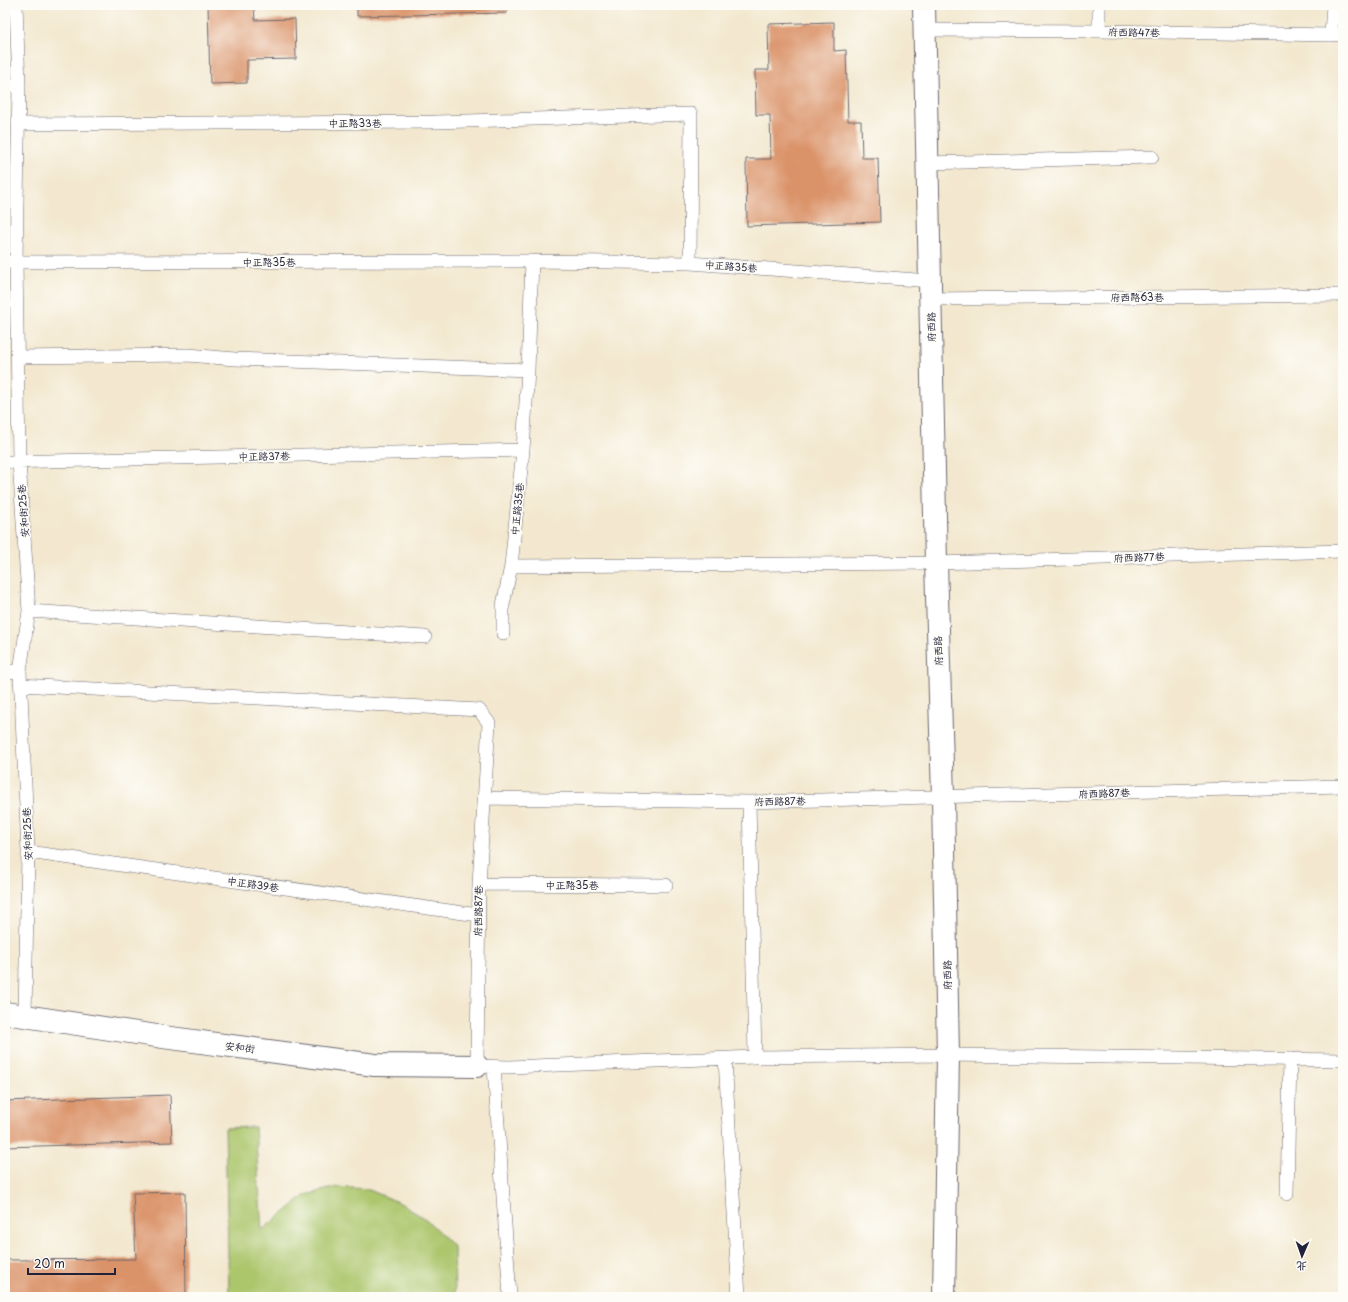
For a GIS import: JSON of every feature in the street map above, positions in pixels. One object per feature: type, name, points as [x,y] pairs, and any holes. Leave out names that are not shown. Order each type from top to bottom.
[{"type":"street","name":"府西路","points":[[924,5],[948,1055],[944,1297]]},
{"type":"street","name":"安和街","points":[[15,1015],[163,1038],[375,1065],[485,1067]]},
{"type":"lane","name":"安和街25巷","points":[[15,1015],[28,852],[20,671],[29,611],[19,461],[18,357],[10,262],[19,85],[16,5]]},
{"type":"lane","points":[[1099,5],[1099,31]]},
{"type":"lane","points":[[1333,5],[1337,34]]},
{"type":"lane","name":"府西路47巷","points":[[924,30],[1337,34]]},
{"type":"lane","points":[[5,86],[19,85]]},
{"type":"lane","name":"中正路33巷","points":[[18,124],[436,122],[691,114],[690,263]]},
{"type":"lane","points":[[927,163],[1152,157]]},
{"type":"lane","name":"中正路35巷","points":[[504,634],[503,605],[511,566],[523,450],[532,261]]},
{"type":"lane","name":"中正路35巷","points":[[10,262],[532,261],[690,263],[930,290]]},
{"type":"lane","name":"府西路63巷","points":[[930,290],[1343,295]]},
{"type":"lane","points":[[18,357],[188,356],[528,370]]},
{"type":"lane","name":"中正路37巷","points":[[5,462],[523,450]]},
{"type":"lane","name":"府西路77巷","points":[[511,566],[936,563],[1343,551]]},
{"type":"lane","points":[[29,611],[425,637]]},
{"type":"lane","points":[[5,672],[20,671]]},
{"type":"lane","points":[[20,685],[479,710],[489,723],[484,798]]},
{"type":"lane","name":"府西路87巷","points":[[510,1297],[485,1067],[478,915],[484,798],[749,802],[1343,786]]},
{"type":"lane","points":[[749,802],[755,1057]]},
{"type":"lane","name":"中正路39巷","points":[[28,852],[478,915]]},
{"type":"lane","name":"中正路35巷","points":[[479,884],[666,886]]},
{"type":"lane","points":[[485,1067],[755,1057],[948,1055],[1343,1060]]},
{"type":"lane","points":[[725,1058],[740,1297]]},
{"type":"lane","points":[[1287,1194],[1290,1060]]},
{"type":"green space","points":[[255,1127],[262,1230],[306,1195],[337,1187],[367,1189],[400,1203],[427,1220],[454,1247],[455,1297],[229,1297],[225,1128]]},
{"type":"building","points":[[208,5],[254,5],[255,20],[295,19],[296,59],[247,60],[247,83],[210,84]]},
{"type":"building","points":[[357,5],[507,5],[507,13],[357,16]]},
{"type":"building","points":[[834,22],[834,51],[846,50],[848,121],[861,121],[862,158],[878,158],[880,222],[747,226],[746,159],[771,159],[770,115],[756,115],[755,70],[769,70],[768,24]]},
{"type":"building","points":[[170,1095],[172,1142],[5,1147],[5,1101]]},
{"type":"building","points":[[185,1192],[186,1297],[5,1297],[5,1260],[136,1259],[133,1193]]}]
